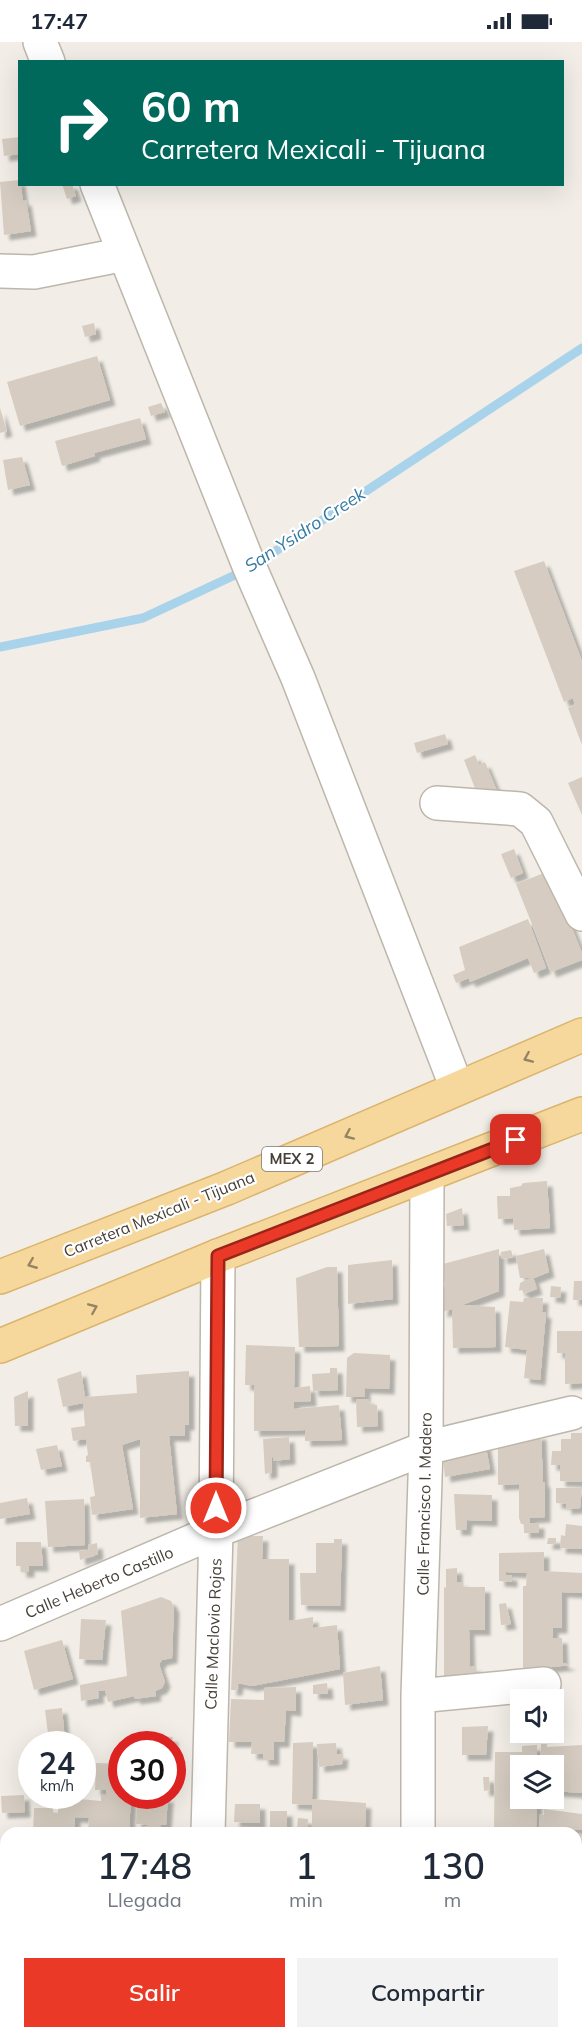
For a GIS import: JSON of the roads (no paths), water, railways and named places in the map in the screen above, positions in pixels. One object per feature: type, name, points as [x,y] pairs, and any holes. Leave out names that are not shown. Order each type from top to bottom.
[{"type":"main road","name":"Carretera Mexicali - Tijuana","points":[[0,1277],[227,1188],[582,1035]]},
{"type":"main road","points":[[0,1346],[218,1256],[582,1114]]},
{"type":"street","points":[[40,42],[47,60]]},
{"type":"street","points":[[98,186],[250,568],[298,678],[457,1088]]},
{"type":"street","points":[[0,271],[34,272],[125,254]]},
{"type":"street","points":[[438,803],[520,809],[536,822],[582,914]]},
{"type":"street","name":"Calle Francisco I. Madero","points":[[418,1827],[418,1696],[426,1448],[427,1175]]},
{"type":"street","name":"Calle Maclovio Rojas","points":[[208,1827],[216,1531],[218,1256]]},
{"type":"street","name":"Calle Heberto Castillo","points":[[0,1624],[216,1531],[426,1448],[572,1413]]},
{"type":"street","points":[[418,1696],[544,1684]]},
{"type":"waterway","name":"San Ysidro Creek","points":[[0,647],[143,618],[250,568],[582,348]]}]
